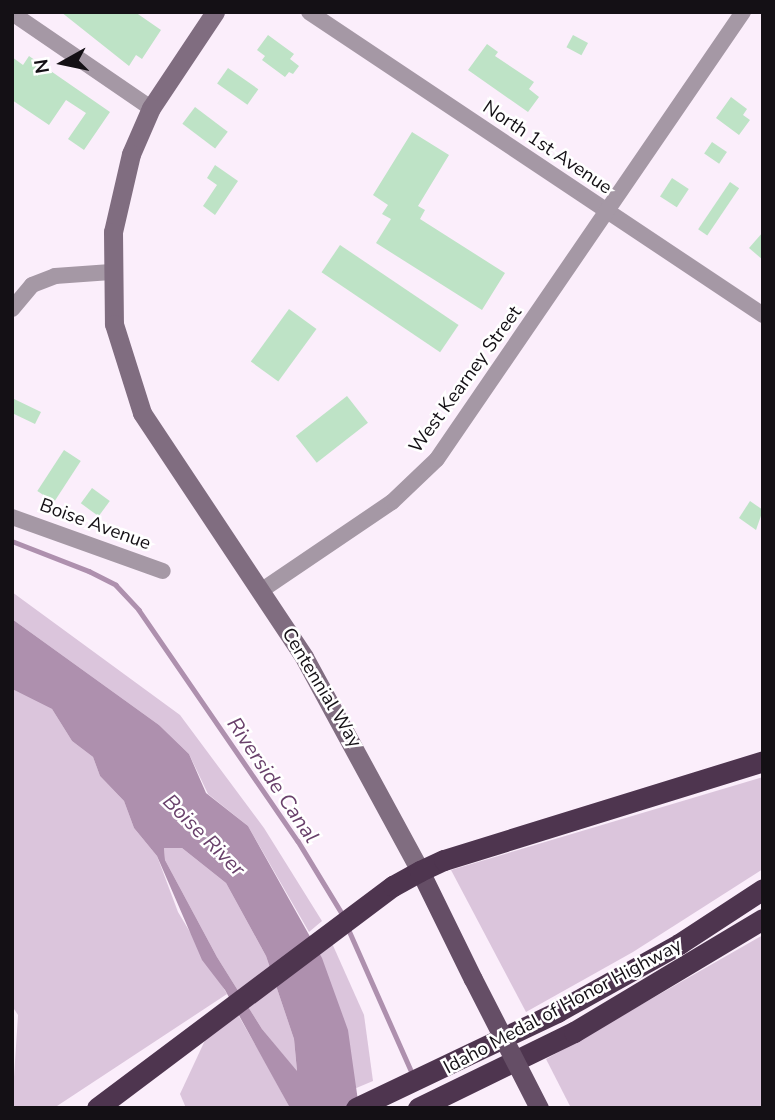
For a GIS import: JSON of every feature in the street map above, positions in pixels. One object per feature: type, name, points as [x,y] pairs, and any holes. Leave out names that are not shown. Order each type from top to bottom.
[{"type":"highway","points":[[97,1108],[379,897],[420,871],[444,860],[763,761]]},
{"type":"highway","name":"Idaho Medal of Honor Highway","points":[[356,1108],[429,1075],[668,950],[763,889]]},
{"type":"highway","name":"Idaho Medal of Honor Highway","points":[[418,1108],[574,1031],[763,919]]},
{"type":"main road","name":"Centennial Way","points":[[215,12],[151,108],[120,193],[111,272],[114,324],[142,413],[262,590],[348,731],[539,1108]]},
{"type":"street","name":"North 1st Avenue","points":[[309,12],[607,214],[763,315]]},
{"type":"street","name":"West Kearney Street","points":[[262,590],[392,502],[422,476],[486,393],[743,12]]},
{"type":"street","points":[[12,13],[151,108]]},
{"type":"street","points":[[12,309],[32,285],[55,276],[111,272]]},
{"type":"street","name":"Boise Avenue","points":[[12,517],[163,572]]},
{"type":"shaded area","points":[[12,592],[180,715],[264,828],[322,921],[309,932],[248,826],[208,794],[189,754],[159,725],[12,619]]},
{"type":"shaded area","points":[[12,689],[52,709],[72,741],[93,757],[100,776],[124,801],[134,828],[157,856],[178,912],[227,994],[54,1108],[12,1108],[18,1015],[12,1006]]},
{"type":"shaded area","points":[[763,777],[763,869],[633,952],[526,1012],[451,870]]},
{"type":"shaded area","points":[[164,848],[182,848],[226,883],[266,956],[294,1039],[297,1072],[262,1029],[217,957],[165,860]]},
{"type":"shaded area","points":[[763,935],[763,1108],[571,1108],[546,1059]]},
{"type":"shaded area","points":[[331,941],[364,1015],[373,1081],[354,1089],[318,950]]},
{"type":"shaded area","points":[[237,1013],[290,1108],[186,1108],[180,1094],[207,1036]]},
{"type":"water","name":"Boise River","points":[[12,619],[159,725],[189,754],[206,793],[248,826],[322,958],[348,1030],[359,1108],[290,1108],[225,990],[202,960],[157,856],[134,828],[124,801],[100,776],[93,757],[72,741],[52,709],[12,689]],"holes":[[[164,848],[182,848],[226,883],[266,956],[294,1039],[297,1071],[262,1029],[217,957],[165,860]]]},
{"type":"building","points":[[61,12],[135,12],[161,30],[142,59],[136,55],[129,66]]},
{"type":"building","points":[[268,35],[294,54],[290,59],[299,66],[293,74],[289,72],[285,77],[262,60],[265,56],[257,50]]},
{"type":"building","points":[[573,35],[588,43],[581,55],[566,47]]},
{"type":"building","points":[[487,44],[498,52],[495,56],[534,82],[529,89],[539,97],[528,112],[468,70]]},
{"type":"building","points":[[29,56],[110,112],[84,150],[68,139],[86,113],[66,100],[49,125],[12,100],[12,57],[23,65]]},
{"type":"building","points":[[228,68],[258,89],[247,105],[217,84]]},
{"type":"building","points":[[731,97],[747,109],[743,115],[750,120],[739,135],[716,118]]},
{"type":"building","points":[[195,107],[228,132],[215,148],[182,124]]},
{"type":"building","points":[[412,132],[449,155],[418,206],[425,210],[420,219],[505,273],[482,310],[376,243],[391,219],[382,214],[388,205],[373,195]]},
{"type":"building","points":[[712,142],[727,152],[719,164],[704,154]]},
{"type":"building","points":[[215,165],[238,181],[215,215],[203,206],[217,185],[207,178]]},
{"type":"building","points":[[672,178],[689,189],[677,207],[660,196]]},
{"type":"building","points":[[730,182],[739,188],[707,235],[698,229]]},
{"type":"building","points":[[763,232],[763,260],[749,248]]},
{"type":"building","points":[[340,245],[459,325],[440,352],[322,272]]},
{"type":"building","points":[[289,309],[317,329],[278,382],[251,362]]},
{"type":"building","points":[[347,396],[368,423],[317,463],[296,436]]},
{"type":"building","points":[[12,398],[41,412],[35,424],[12,413]]},
{"type":"building","points":[[64,450],[81,461],[54,502],[37,491]]},
{"type":"building","points":[[92,488],[110,501],[99,516],[81,503]]},
{"type":"building","points":[[750,501],[763,510],[756,530],[739,518]]},
{"type":"waterway","name":"Riverside Canal","points":[[12,541],[89,571],[116,585],[139,610],[298,841],[343,915]]},
{"type":"waterway","name":"Riverside Canal","points":[[347,926],[413,1075]]}]
